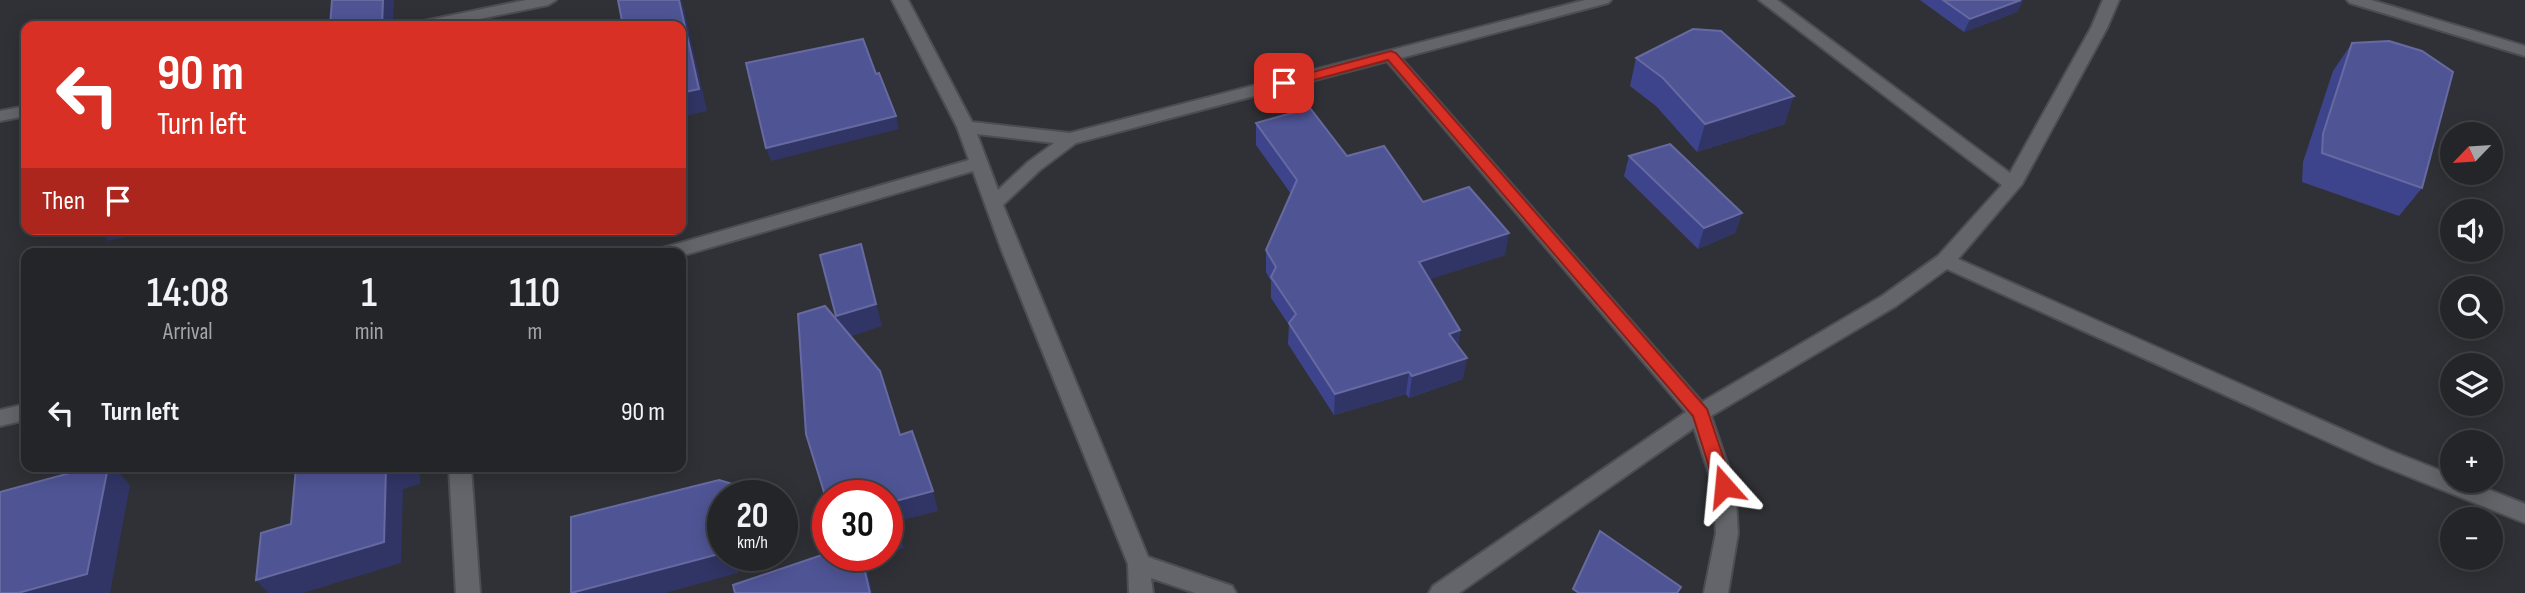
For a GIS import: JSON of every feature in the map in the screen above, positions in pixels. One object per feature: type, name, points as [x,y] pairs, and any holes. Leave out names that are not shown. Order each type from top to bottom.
[{"type":"street","points":[[448,21],[548,0]]},
{"type":"street","points":[[900,0],[966,127],[993,205],[1139,564],[1141,593]]},
{"type":"street","points":[[966,127],[1070,139],[1603,0]]},
{"type":"street","points":[[1767,0],[2013,184]]},
{"type":"street","points":[[1441,593],[1700,413],[1889,301],[1945,261],[2013,184],[2099,28],[2111,0]]},
{"type":"street","points":[[2354,0],[2525,51]]},
{"type":"street","points":[[1391,55],[1700,413],[1724,486],[1727,533],[1716,593]]},
{"type":"street","points":[[0,117],[21,112]]},
{"type":"street","points":[[993,205],[1034,166],[1070,139]]},
{"type":"street","points":[[686,248],[977,164]]},
{"type":"street","points":[[1945,261],[2383,457],[2525,513]]},
{"type":"street","points":[[0,418],[21,413]]},
{"type":"street","points":[[460,472],[468,593]]},
{"type":"street","points":[[1139,564],[1224,593]]},
{"type":"building","points":[[332,0],[383,0],[382,21],[330,21]]},
{"type":"building","points":[[618,0],[679,0],[684,21],[622,21]]},
{"type":"building","points":[[1943,0],[2021,0],[1970,19]]},
{"type":"building","points":[[1693,29],[1721,31],[1794,96],[1705,124],[1663,78],[1636,58]]},
{"type":"building","points":[[686,31],[699,89],[686,92]]},
{"type":"building","points":[[863,39],[896,116],[766,148],[746,63]]},
{"type":"building","points":[[2389,41],[2422,51],[2453,72],[2422,188],[2322,153],[2323,134],[2352,43]]},
{"type":"building","points":[[1310,108],[1347,156],[1384,146],[1423,202],[1469,187],[1509,233],[1419,262],[1460,330],[1449,334],[1467,358],[1412,376],[1409,372],[1335,394],[1289,323],[1296,314],[1271,277],[1276,267],[1266,250],[1297,180],[1256,123]]},
{"type":"building","points":[[1670,144],[1742,213],[1704,228],[1629,156]]},
{"type":"building","points":[[861,244],[876,304],[836,316],[820,255]]},
{"type":"building","points":[[825,306],[880,371],[900,435],[912,431],[933,491],[903,499],[903,480],[820,480],[806,434],[798,314]]},
{"type":"building","points":[[74,472],[107,472],[87,574],[18,593],[0,593],[0,492]]},
{"type":"building","points":[[296,472],[386,472],[384,542],[256,580],[261,533],[291,524]]},
{"type":"building","points":[[707,483],[707,557],[571,593],[571,517]]},
{"type":"building","points":[[1600,531],[1681,587],[1677,593],[1579,593],[1573,589]]},
{"type":"building","points":[[812,558],[812,571],[865,571],[870,593],[735,593],[733,585],[775,571],[798,571],[798,563]]},
{"type":"route","points":[[1284,83],[1391,55],[1700,413],[1724,486]]}]
